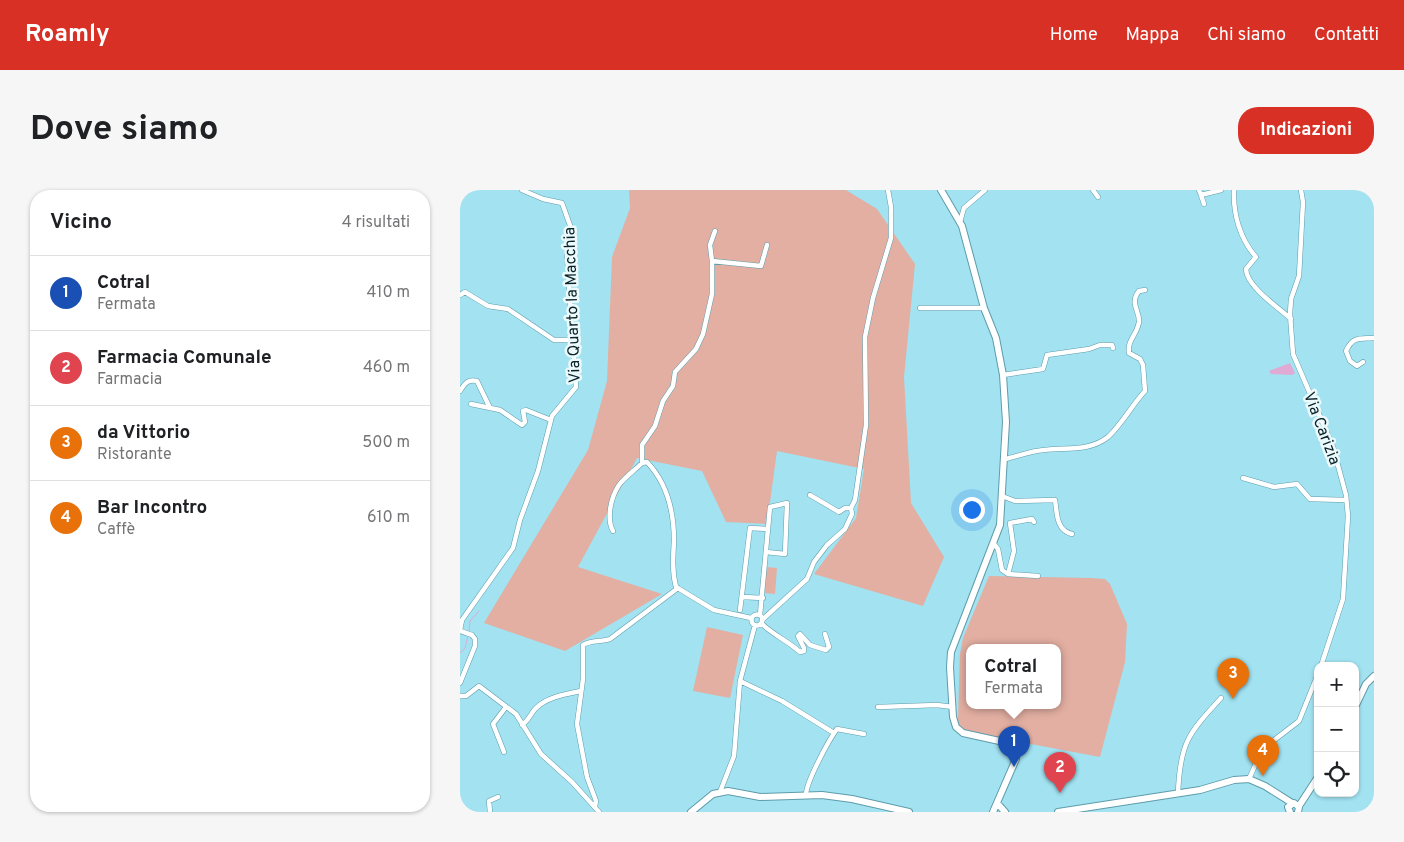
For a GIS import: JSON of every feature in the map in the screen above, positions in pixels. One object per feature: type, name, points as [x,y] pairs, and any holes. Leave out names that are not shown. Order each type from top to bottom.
[{"type":"main road","points":[[941,190],[960,222],[984,308],[996,338],[1003,375],[1006,459],[1000,525],[953,645],[950,667],[955,725],[960,732],[1004,742],[1016,751],[1016,759],[993,812],[1005,812]]},
{"type":"main road","points":[[1359,699],[1366,684],[1374,676]]},
{"type":"main road","points":[[1058,812],[1178,793],[1250,779],[1265,786],[1295,808],[1314,782]]},
{"type":"main road","points":[[691,812],[713,794],[736,791],[760,797],[806,794],[852,799],[909,812]]},
{"type":"main road","points":[[997,803],[1005,812]]},
{"type":"street","name":"Via Quarto la Macchia","points":[[460,630],[462,620],[513,548],[520,520],[538,471],[551,420],[576,387],[572,340],[572,302],[567,255],[571,228],[568,217],[562,203],[543,199],[522,190]]},
{"type":"street","points":[[720,792],[734,756],[740,681],[755,625],[807,578],[814,562],[823,550],[845,529],[852,514],[851,508],[855,500],[866,425],[865,336],[872,298],[891,238],[891,207],[888,190]]},
{"type":"street","points":[[960,222],[964,208],[985,190]]},
{"type":"street","points":[[1093,190],[1098,197]]},
{"type":"street","points":[[1204,204],[1200,192],[1221,190]]},
{"type":"street","points":[[1234,190],[1238,226],[1246,244],[1256,257],[1246,269],[1248,277],[1261,294],[1291,319]]},
{"type":"street","name":"Via Carizia","points":[[1301,190],[1304,202],[1300,258],[1298,276],[1291,299],[1293,354],[1333,447],[1346,500],[1346,569],[1343,599],[1322,662]]},
{"type":"street","points":[[613,531],[609,524],[616,491],[620,484],[642,462],[642,446],[655,426],[663,401],[673,386],[675,372],[696,349],[703,334],[712,294],[710,245],[715,231]]},
{"type":"street","points":[[712,261],[760,266],[767,245]]},
{"type":"street","points":[[1006,459],[1042,450],[1082,448],[1096,444],[1109,436],[1145,391],[1142,377],[1144,368],[1140,359],[1129,353],[1128,346],[1139,323],[1135,308],[1136,296],[1139,291],[1145,290]]},
{"type":"street","points":[[460,295],[465,292],[488,306],[508,309],[554,340],[572,340]]},
{"type":"street","points":[[920,308],[984,308]]},
{"type":"street","points":[[1363,362],[1357,366],[1350,361],[1346,351],[1350,342],[1357,338],[1371,340]]},
{"type":"street","points":[[1003,375],[1043,369],[1047,355],[1089,350],[1100,345],[1112,345],[1113,348]]},
{"type":"street","points":[[460,391],[466,382],[471,380],[477,381],[490,408]]},
{"type":"street","points":[[471,404],[500,410],[522,425],[524,422],[523,411],[526,410],[551,420]]},
{"type":"street","points":[[642,462],[646,462],[657,473],[670,504],[673,526],[674,577],[678,588],[714,610],[751,618],[755,615],[761,619],[773,635],[800,652],[804,651],[804,648],[798,641],[800,634],[810,644],[826,650],[830,647],[825,634]]},
{"type":"street","points":[[1243,478],[1274,487],[1297,484],[1310,499],[1346,500]]},
{"type":"street","points":[[810,495],[840,512],[846,508],[851,508]]},
{"type":"street","points":[[1002,496],[1015,501],[1055,500],[1060,526],[1065,532],[1072,534]]},
{"type":"street","points":[[761,619],[766,552],[770,507],[786,502],[785,554],[766,552]]},
{"type":"street","points":[[1008,574],[1014,551],[1010,522],[1032,519],[1034,522]]},
{"type":"street","points":[[740,610],[750,528],[768,529]]},
{"type":"street","points":[[994,544],[998,549],[1002,570],[1008,574],[1038,576]]},
{"type":"street","points":[[595,806],[596,801],[587,777],[577,724],[583,645],[587,642],[602,642],[610,638],[678,588]]},
{"type":"street","points":[[742,597],[763,598]]},
{"type":"street","points":[[751,618],[755,625]]},
{"type":"street","points":[[460,630],[466,631],[475,639],[475,646],[460,682]]},
{"type":"street","points":[[740,681],[782,702],[834,733]]},
{"type":"street","points":[[1250,779],[1256,761],[1274,740],[1299,721],[1314,684]]},
{"type":"street","points":[[460,696],[466,696],[479,686],[516,714],[541,754],[595,806],[598,812]]},
{"type":"street","points":[[522,725],[528,721],[534,709],[550,700],[581,691]]},
{"type":"street","points":[[1178,793],[1182,755],[1187,740],[1192,729],[1221,698]]},
{"type":"street","points":[[878,707],[937,705],[953,708]]},
{"type":"street","points":[[504,752],[493,724],[506,707]]},
{"type":"street","points":[[806,794],[806,786],[834,733],[840,728],[864,734]]},
{"type":"street","points":[[490,812],[489,801],[498,796]]},
{"type":"shaded area","points":[[629,190],[846,190],[877,209],[915,264],[904,377],[911,503],[944,557],[923,606],[814,574],[856,518],[864,469],[777,451],[767,524],[726,522],[702,471],[637,458],[578,567],[662,594],[565,651],[484,623],[588,450],[607,381],[612,257],[630,208]]},
{"type":"shaded area","points":[[1290,363],[1295,373],[1292,375],[1271,374],[1269,371]]},
{"type":"shaded area","points":[[766,567],[777,568],[775,594],[765,593]]},
{"type":"shaded area","points":[[989,576],[1105,579],[1110,584],[1127,624],[1125,662],[1100,757],[966,732],[960,728],[958,719],[960,654],[963,638]]},
{"type":"shaded area","points":[[707,627],[743,635],[730,698],[693,691]]},
{"type":"waterway","points":[[469,632],[470,621],[479,611]]},
{"type":"waterway","points":[[460,653],[465,648],[468,636]]},
{"type":"place","name":"da Vittorio","points":[[1233,699]]},
{"type":"place","name":"Cotral","points":[[1014,767]]},
{"type":"place","name":"Bar Incontro","points":[[1263,776]]},
{"type":"place","name":"Farmacia Comunale","points":[[1060,793]]}]
